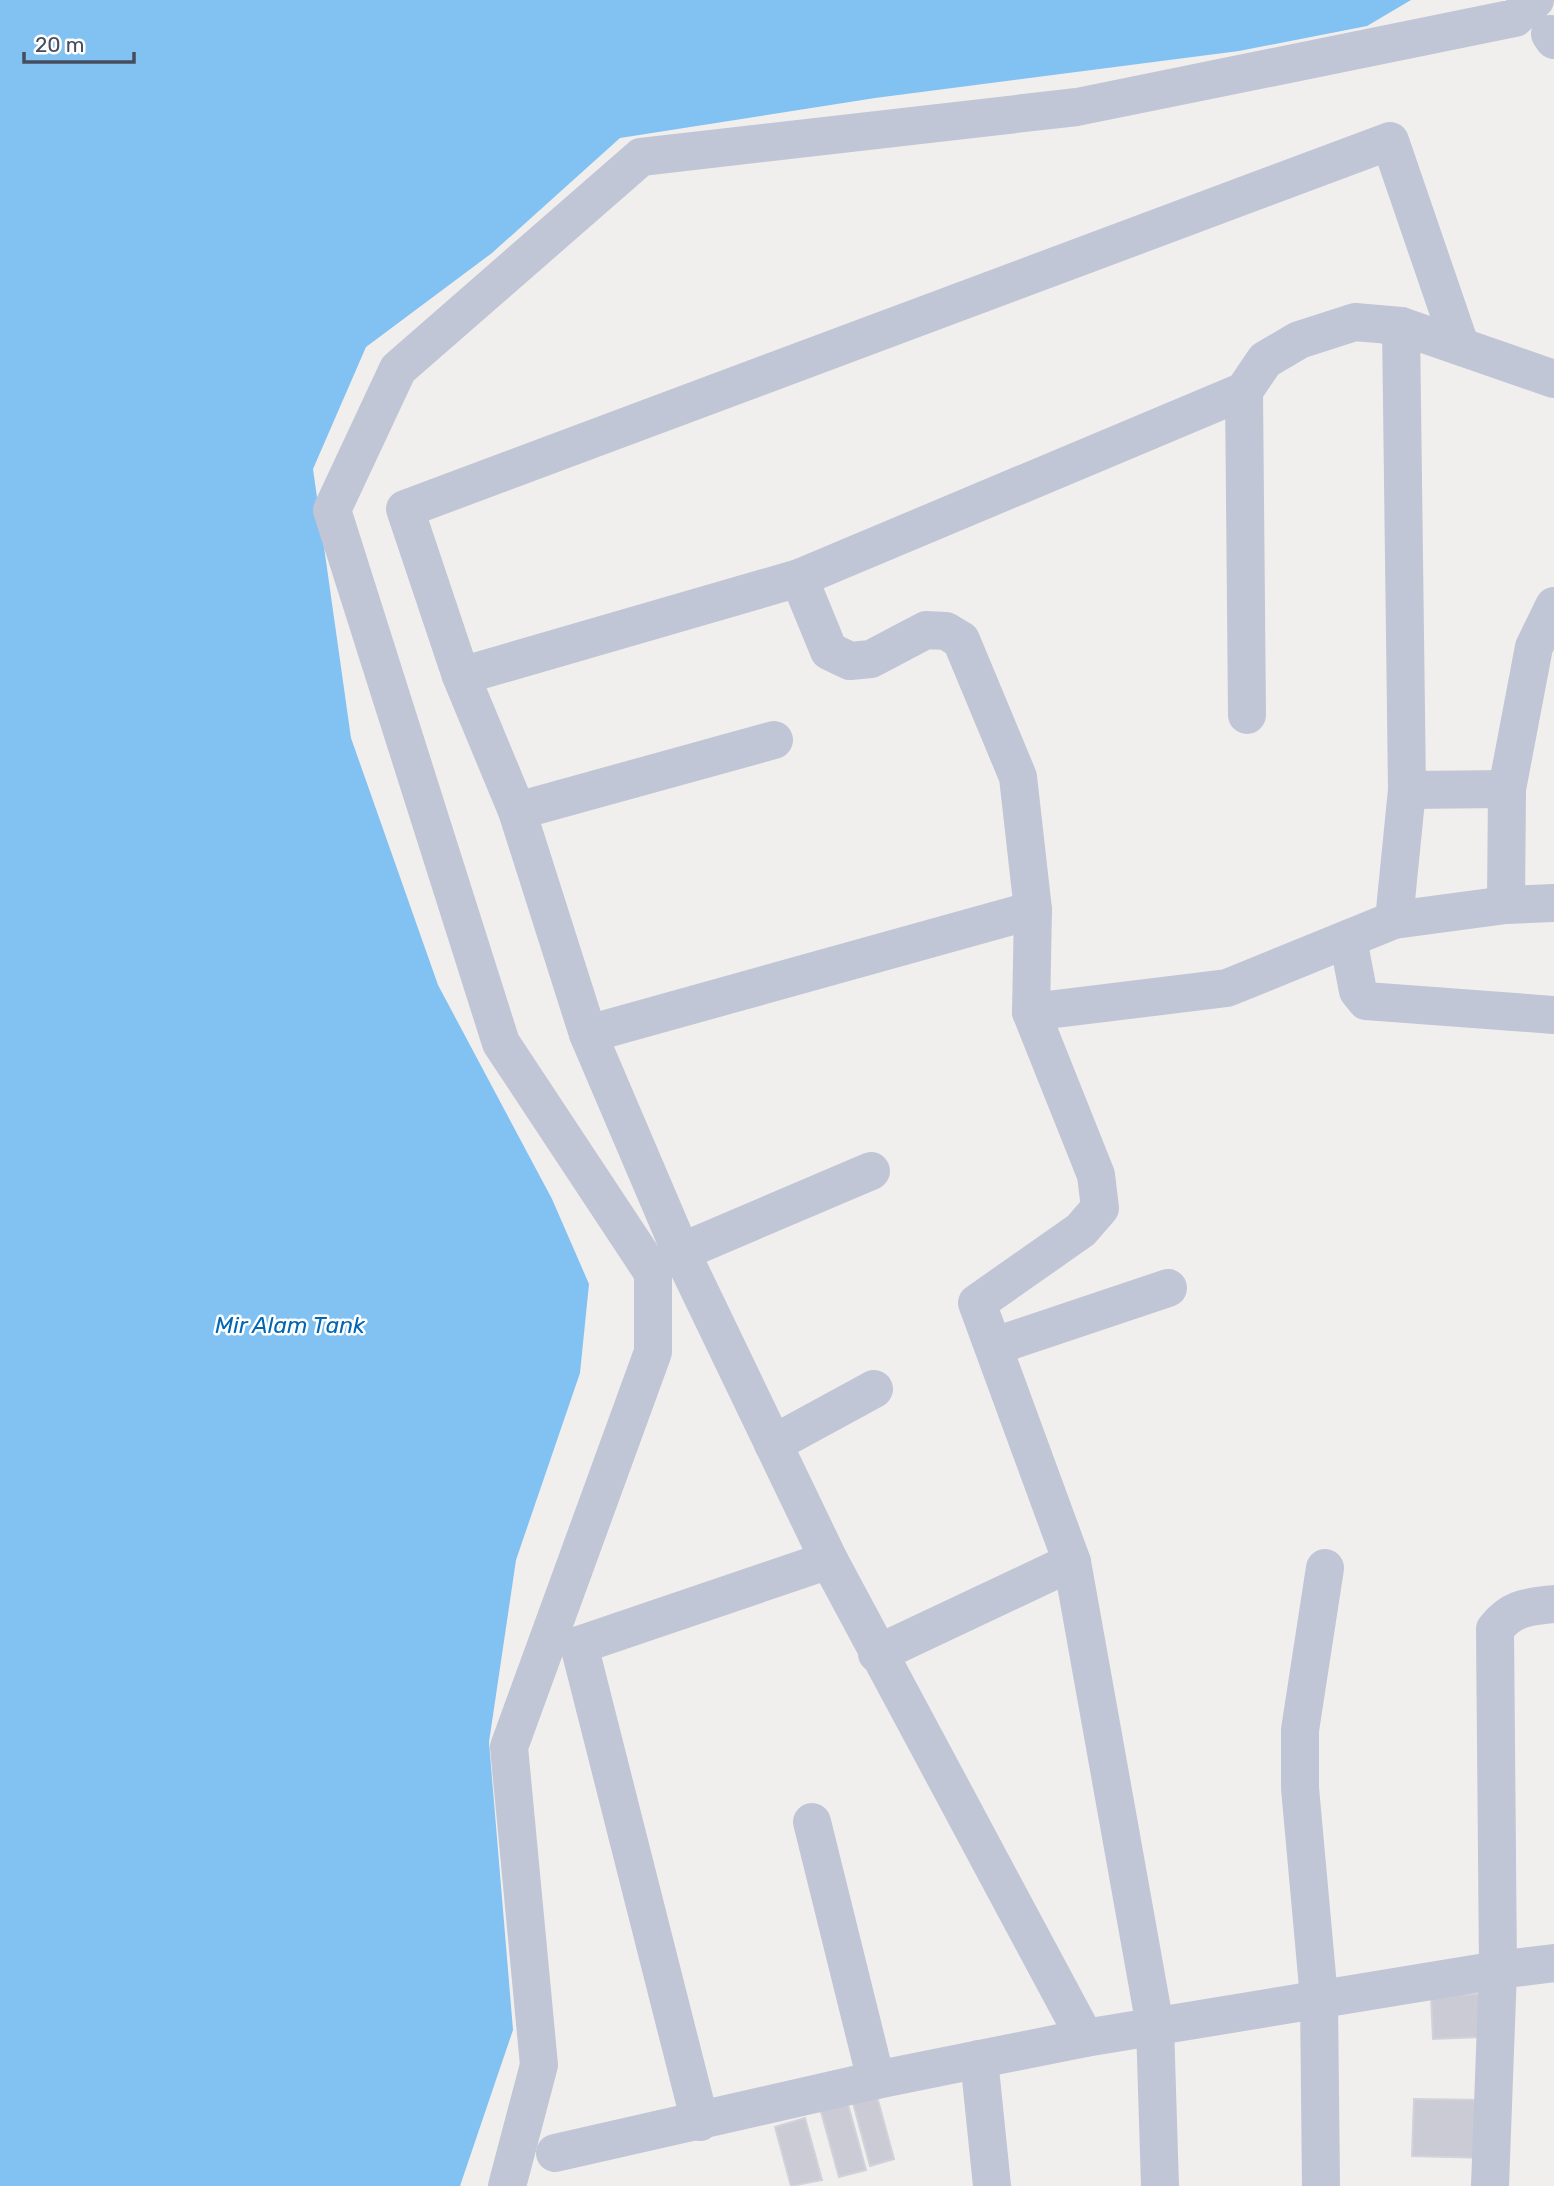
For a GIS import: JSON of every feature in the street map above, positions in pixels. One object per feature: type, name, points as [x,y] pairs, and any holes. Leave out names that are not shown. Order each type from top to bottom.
[{"type":"street","points":[[508,2186],[539,2065],[509,1747],[653,1352],[653,1273],[501,1043],[332,510],[398,369],[640,157],[1077,107],[1515,18],[1535,0]]},
{"type":"street","points":[[1085,2038],[877,1654],[681,1252],[588,1034],[517,811],[461,676],[405,509],[1391,141],[1460,345]]},
{"type":"street","points":[[461,676],[799,578],[1244,391],[1265,360],[1298,340],[1355,321],[1401,326],[1554,379]]},
{"type":"street","points":[[1394,920],[1407,790],[1401,326]]},
{"type":"street","points":[[1244,391],[1247,715]]},
{"type":"street","points":[[799,578],[830,651],[849,661],[871,659],[926,630],[946,631],[961,640],[1018,777],[1033,909],[1031,1012],[1096,1175],[1100,1208],[1081,1230],[977,1303],[1072,1562],[1154,2025],[1160,2186]]},
{"type":"street","points":[[1506,905],[1507,789],[1534,647],[1554,606]]},
{"type":"street","points":[[517,811],[774,740]]},
{"type":"street","points":[[1407,790],[1507,789]]},
{"type":"street","points":[[1031,1012],[1227,989],[1394,920],[1506,905],[1554,903]]},
{"type":"street","points":[[588,1034],[1033,909]]},
{"type":"street","points":[[1348,939],[1358,990],[1366,1001],[1554,1014]]},
{"type":"street","points":[[681,1252],[871,1171]]},
{"type":"street","points":[[995,1346],[1168,1288]]},
{"type":"street","points":[[773,1444],[874,1389]]},
{"type":"street","points":[[700,2122],[579,1645],[829,1560]]},
{"type":"street","points":[[877,1654],[1072,1562]]},
{"type":"street","points":[[1321,2186],[1319,1998],[1300,1788],[1300,1730],[1325,1568]]},
{"type":"street","points":[[1490,2186],[1497,1970],[1495,1629],[1506,1615],[1528,1607],[1554,1604]]},
{"type":"street","points":[[812,1822],[876,2080]]},
{"type":"street","points":[[555,2153],[876,2080],[1085,2038],[1319,1998],[1497,1970],[1554,1964]]},
{"type":"street","points":[[979,2059],[992,2186]]},
{"type":"water","name":"Mir Alam Tank","points":[[0,0],[1411,0],[1367,26],[1239,51],[875,98],[620,138],[492,253],[366,347],[313,469],[351,738],[438,985],[552,1199],[589,1284],[580,1373],[516,1560],[489,1742],[513,2030],[460,2186],[0,2186]]},
{"type":"building","points":[[1479,1994],[1481,2037],[1433,2039],[1431,1996]]},
{"type":"building","points":[[876,2093],[894,2159],[870,2166],[852,2099]]},
{"type":"building","points":[[1414,2099],[1488,2100],[1487,2158],[1412,2156]]},
{"type":"building","points":[[847,2101],[866,2170],[839,2177],[820,2108]]},
{"type":"building","points":[[805,2118],[822,2180],[791,2186],[775,2127]]}]
